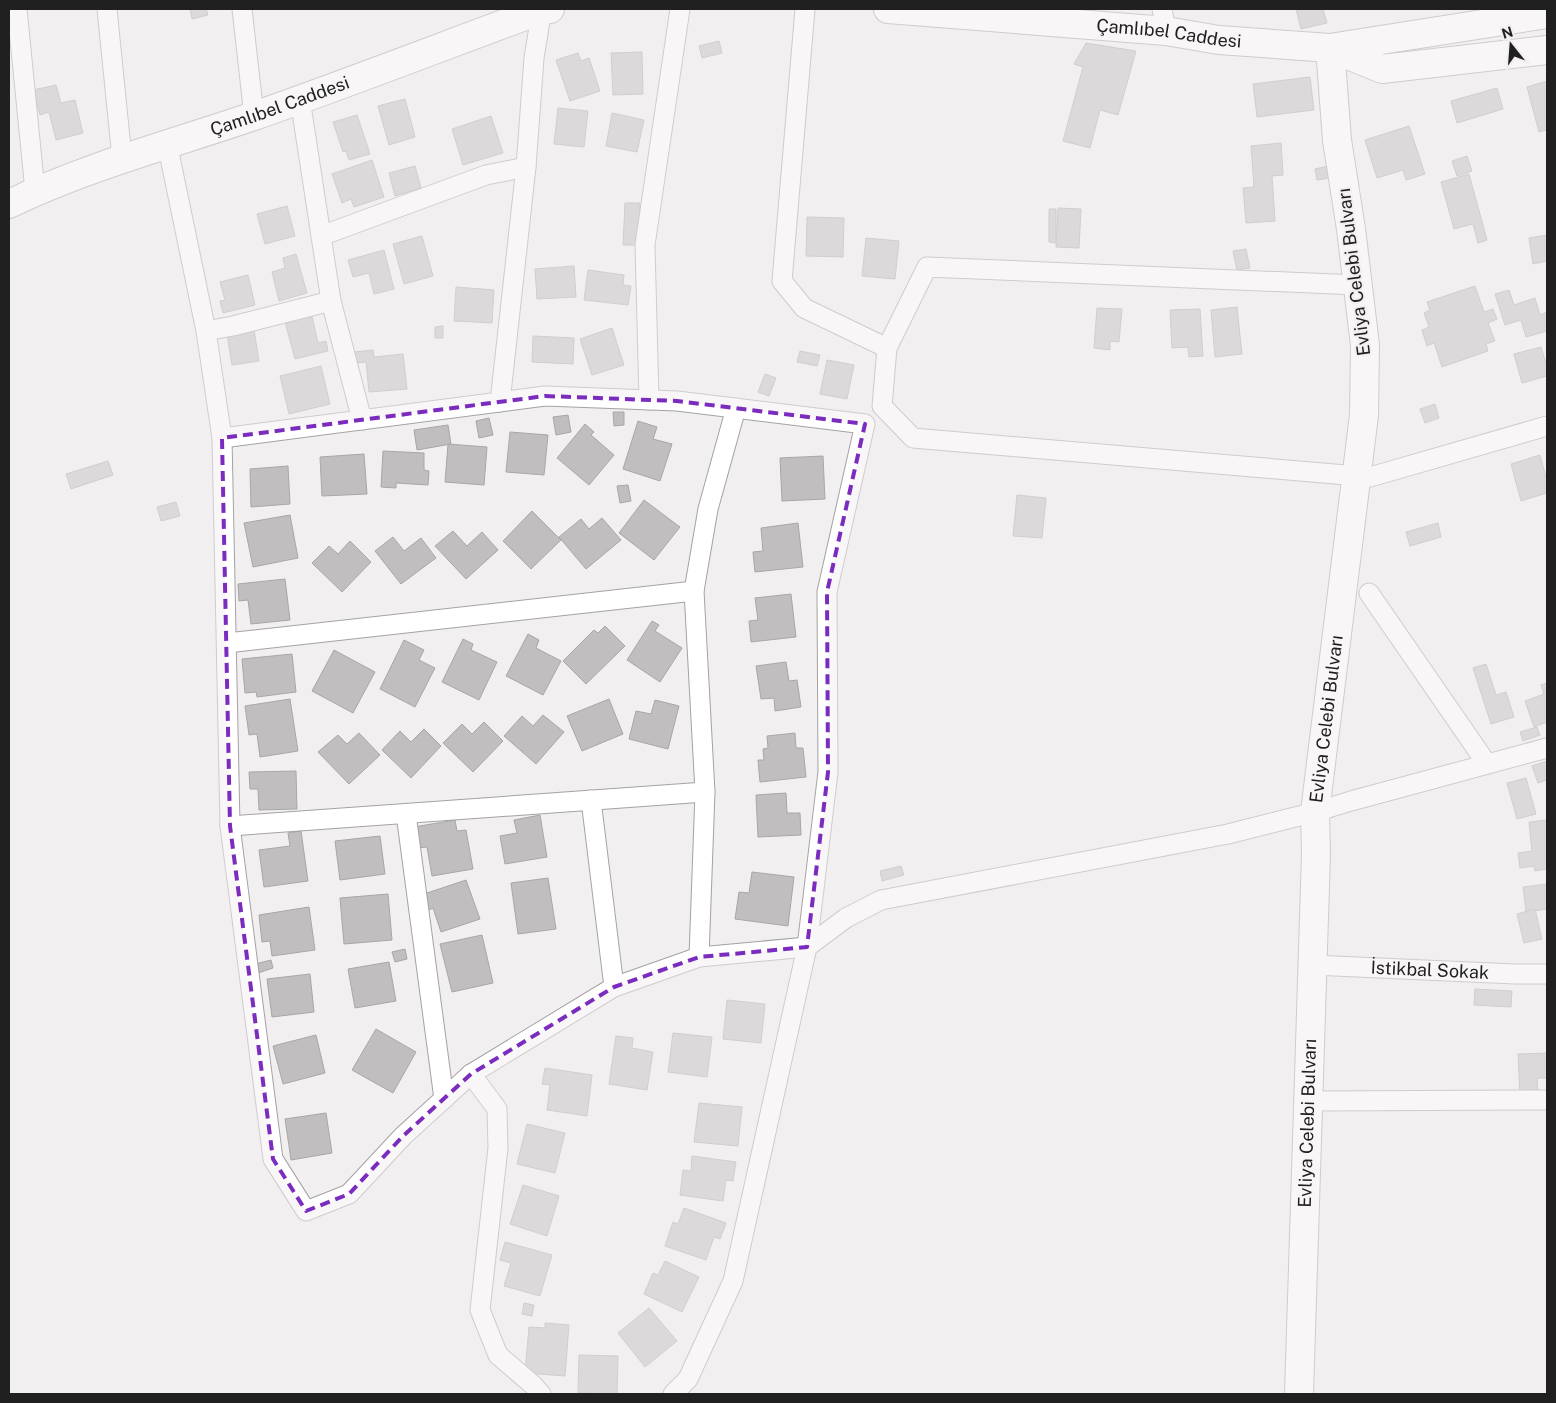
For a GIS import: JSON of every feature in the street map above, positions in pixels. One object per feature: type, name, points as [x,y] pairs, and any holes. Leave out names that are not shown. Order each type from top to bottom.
[{"type":"main road","name":"Çamlıbel Caddesi","points":[[9,204],[35,191],[122,158],[254,116],[544,9]]},
{"type":"main road","name":"Çamlıbel Caddesi","points":[[888,9],[1164,20],[1219,40],[1330,48],[1547,14]]},
{"type":"main road","name":"Çamlıbel Caddesi","points":[[1330,48],[1382,69],[1547,50]]},
{"type":"main road","name":"Evliya Celebi Bulvarı","points":[[1299,1394],[1316,812],[1364,415],[1365,345],[1337,140],[1330,48]]},
{"type":"street","points":[[17,9],[35,191]]},
{"type":"street","points":[[107,9],[122,158]]},
{"type":"street","points":[[242,9],[254,116]]},
{"type":"street","points":[[500,402],[526,167],[534,58],[544,9]]},
{"type":"street","points":[[649,400],[645,245],[680,9]]},
{"type":"street","points":[[805,9],[782,281],[804,308],[887,348]]},
{"type":"street","points":[[300,99],[332,301],[362,420]]},
{"type":"street","points":[[167,143],[206,331],[222,438],[230,826],[273,1159],[306,1211],[349,1194],[403,1136],[471,1074],[614,987],[699,957],[807,948],[846,918],[881,900],[1228,834],[1316,812],[1547,748]]},
{"type":"street","points":[[321,236],[486,175],[526,167]]},
{"type":"street","points":[[1358,285],[927,267],[887,348],[882,406],[913,438],[1370,477],[1547,426]]},
{"type":"street","points":[[206,331],[332,301]]},
{"type":"street","points":[[222,438],[545,396],[677,401],[865,424],[827,592],[828,772],[807,948],[732,1281],[688,1379],[673,1394]]},
{"type":"street","points":[[699,957],[705,792],[694,591],[708,509],[736,408]]},
{"type":"street","points":[[227,644],[694,591]]},
{"type":"street","points":[[1370,593],[1487,764]]},
{"type":"street","points":[[230,826],[705,792]]},
{"type":"street","points":[[591,800],[614,987]]},
{"type":"street","points":[[406,814],[444,1099]]},
{"type":"street","name":"İstikbal Sokak","points":[[1312,965],[1547,974]]},
{"type":"street","points":[[471,1074],[497,1110],[498,1148],[480,1310],[498,1354],[541,1394]]},
{"type":"street","points":[[1320,1101],[1547,1100]]},
{"type":"highlighted area","points":[[545,396],[677,401],[865,424],[827,592],[828,772],[807,947],[699,957],[614,987],[471,1074],[403,1136],[349,1194],[306,1211],[273,1159],[230,826],[222,438]]},
{"type":"building","points":[[190,9],[206,9],[208,15],[192,19]]},
{"type":"building","points":[[1296,9],[1323,9],[1327,23],[1301,29]]},
{"type":"building","points":[[719,41],[722,53],[702,58],[699,46]]},
{"type":"building","points":[[1086,43],[1136,51],[1118,115],[1100,110],[1090,148],[1063,141],[1083,67],[1074,64]]},
{"type":"building","points":[[642,52],[643,94],[613,95],[611,53]]},
{"type":"building","points":[[578,53],[581,61],[589,58],[600,91],[570,101],[556,60]]},
{"type":"building","points":[[1310,77],[1314,110],[1257,117],[1253,84]]},
{"type":"building","points":[[1547,81],[1547,130],[1539,132],[1527,87]]},
{"type":"building","points":[[56,85],[61,103],[75,100],[83,133],[56,140],[49,112],[40,115],[33,90]]},
{"type":"building","points":[[1497,88],[1503,109],[1457,123],[1451,101]]},
{"type":"building","points":[[405,99],[415,137],[389,145],[378,106]]},
{"type":"building","points":[[558,108],[588,111],[584,147],[554,144]]},
{"type":"building","points":[[612,113],[644,120],[637,152],[606,146]]},
{"type":"building","points":[[357,115],[370,154],[349,160],[346,151],[343,152],[333,122]]},
{"type":"building","points":[[491,116],[503,153],[463,165],[452,129]]},
{"type":"building","points":[[1409,126],[1425,174],[1406,180],[1403,170],[1377,178],[1365,140]]},
{"type":"building","points":[[1281,143],[1283,175],[1272,176],[1275,221],[1246,223],[1243,188],[1254,187],[1251,146]]},
{"type":"building","points":[[1467,156],[1472,171],[1457,176],[1452,161]]},
{"type":"building","points":[[372,160],[384,197],[354,207],[351,199],[342,203],[332,174]]},
{"type":"building","points":[[1333,165],[1335,177],[1317,180],[1315,169]]},
{"type":"building","points":[[415,166],[421,188],[395,196],[389,173]]},
{"type":"building","points":[[1469,174],[1487,240],[1478,243],[1473,224],[1454,229],[1441,182]]},
{"type":"building","points":[[625,203],[640,203],[639,245],[623,245]]},
{"type":"building","points":[[287,206],[295,236],[265,244],[257,214]]},
{"type":"building","points":[[1058,208],[1081,209],[1079,248],[1056,247]]},
{"type":"building","points":[[1049,209],[1056,209],[1056,243],[1049,242]]},
{"type":"building","points":[[807,217],[844,218],[843,257],[806,256]]},
{"type":"building","points":[[1547,235],[1547,261],[1533,264],[1529,238]]},
{"type":"building","points":[[422,236],[433,276],[404,284],[393,244]]},
{"type":"building","points":[[866,238],[899,241],[895,279],[862,276]]},
{"type":"building","points":[[1246,249],[1250,268],[1237,270],[1233,251]]},
{"type":"building","points":[[384,250],[394,289],[374,294],[369,273],[353,277],[348,260]]},
{"type":"building","points":[[296,254],[307,293],[279,301],[272,272],[285,268],[283,258]]},
{"type":"building","points":[[574,266],[576,297],[537,299],[535,269]]},
{"type":"building","points":[[588,270],[624,275],[623,285],[631,286],[628,305],[584,300]]},
{"type":"building","points":[[248,275],[255,305],[223,313],[220,301],[225,300],[220,282]]},
{"type":"building","points":[[1475,286],[1484,312],[1493,309],[1497,319],[1488,323],[1495,341],[1486,344],[1488,351],[1442,367],[1434,343],[1427,346],[1422,330],[1429,327],[1424,313],[1430,310],[1427,302]]},
{"type":"building","points":[[456,287],[494,290],[492,323],[454,321]]},
{"type":"building","points":[[1509,290],[1514,305],[1535,298],[1540,315],[1547,312],[1547,331],[1526,337],[1521,320],[1505,325],[1495,294]]},
{"type":"building","points":[[1237,307],[1242,354],[1215,357],[1211,310]]},
{"type":"building","points":[[1097,308],[1122,309],[1119,342],[1110,341],[1110,350],[1094,348]]},
{"type":"building","points":[[1200,309],[1203,356],[1189,357],[1188,347],[1172,348],[1170,310]]},
{"type":"building","points":[[311,312],[318,343],[326,341],[328,351],[295,359],[284,318]]},
{"type":"building","points":[[253,324],[259,361],[232,365],[226,328]]},
{"type":"building","points":[[443,326],[443,338],[435,338],[435,327]]},
{"type":"building","points":[[612,328],[624,365],[592,375],[580,339]]},
{"type":"building","points":[[533,336],[574,338],[573,364],[532,362]]},
{"type":"building","points":[[1541,347],[1547,367],[1547,376],[1522,383],[1514,354]]},
{"type":"building","points":[[373,350],[374,357],[403,354],[407,389],[369,392],[366,362],[355,363],[354,352]]},
{"type":"building","points":[[800,351],[820,355],[817,366],[797,362]]},
{"type":"building","points":[[827,360],[854,365],[847,399],[820,394]]},
{"type":"building","points":[[321,366],[330,404],[289,414],[280,376]]},
{"type":"building","points":[[765,374],[776,378],[769,396],[758,392]]},
{"type":"building","points":[[1435,404],[1439,418],[1425,423],[1420,409]]},
{"type":"building","points":[[613,412],[624,412],[624,425],[614,426]]},
{"type":"building","points":[[568,415],[571,432],[556,435],[553,417]]},
{"type":"building","points":[[489,418],[493,435],[479,438],[476,421]]},
{"type":"building","points":[[638,421],[657,427],[653,439],[672,444],[660,481],[623,469]]},
{"type":"building","points":[[585,424],[594,432],[591,435],[614,455],[589,485],[557,458]]},
{"type":"building","points":[[448,425],[451,444],[417,450],[414,430]]},
{"type":"building","points":[[510,432],[548,435],[544,475],[506,472]]},
{"type":"building","points":[[448,444],[487,447],[484,485],[445,482]]},
{"type":"building","points":[[383,451],[424,453],[424,470],[429,471],[428,485],[396,483],[396,488],[381,487]]},
{"type":"building","points":[[364,454],[367,494],[322,496],[320,457]]},
{"type":"building","points":[[1540,455],[1547,481],[1547,493],[1521,501],[1511,464]]},
{"type":"building","points":[[823,456],[825,499],[782,501],[780,458]]},
{"type":"building","points":[[108,461],[113,475],[71,489],[66,474]]},
{"type":"building","points":[[288,466],[290,504],[251,507],[250,469]]},
{"type":"building","points":[[628,485],[631,501],[620,503],[617,486]]},
{"type":"building","points":[[1017,495],[1046,498],[1042,538],[1013,536]]},
{"type":"building","points":[[644,500],[680,527],[654,560],[619,533]]},
{"type":"building","points":[[176,502],[180,516],[161,521],[157,507]]},
{"type":"building","points":[[532,511],[561,540],[531,569],[503,541]]},
{"type":"building","points":[[290,515],[298,558],[253,567],[244,523]]},
{"type":"building","points":[[602,518],[621,540],[586,569],[559,537],[581,519],[589,529]]},
{"type":"building","points":[[798,523],[803,567],[755,572],[753,552],[763,551],[761,528]]},
{"type":"building","points":[[1438,523],[1441,537],[1410,546],[1406,532]]},
{"type":"building","points":[[453,531],[467,546],[482,532],[498,550],[466,579],[435,546]]},
{"type":"building","points":[[393,537],[404,551],[421,538],[436,558],[401,584],[375,551]]},
{"type":"building","points":[[350,541],[371,562],[342,592],[312,563],[329,546],[338,554]]},
{"type":"building","points":[[285,579],[290,620],[251,624],[248,600],[239,601],[238,584]]},
{"type":"building","points":[[791,594],[796,637],[751,642],[749,621],[758,620],[755,598]]},
{"type":"building","points":[[652,621],[659,625],[655,631],[682,648],[660,682],[627,660]]},
{"type":"building","points":[[605,626],[625,646],[586,684],[563,661],[594,630],[598,633]]},
{"type":"building","points":[[528,634],[539,640],[536,648],[561,661],[543,695],[506,676]]},
{"type":"building","points":[[463,639],[473,644],[471,650],[497,662],[479,700],[442,682]]},
{"type":"building","points":[[404,640],[424,650],[419,660],[435,668],[415,707],[380,689]]},
{"type":"building","points":[[334,650],[375,672],[353,713],[312,691]]},
{"type":"building","points":[[292,654],[296,692],[257,697],[256,692],[245,693],[242,659]]},
{"type":"building","points":[[786,662],[789,681],[797,680],[801,707],[775,711],[774,698],[761,699],[756,666]]},
{"type":"building","points":[[1486,664],[1496,695],[1506,692],[1514,717],[1491,724],[1473,668]]},
{"type":"building","points":[[1547,683],[1547,722],[1534,727],[1525,701],[1544,694],[1541,685]]},
{"type":"building","points":[[290,699],[298,751],[260,757],[257,734],[249,735],[245,706]]},
{"type":"building","points":[[609,699],[623,734],[582,751],[567,716]]},
{"type":"building","points":[[655,700],[679,706],[668,749],[629,739],[636,711],[651,714]]},
{"type":"building","points":[[543,715],[564,732],[536,764],[504,736],[522,716],[533,726]]},
{"type":"building","points":[[484,722],[503,741],[473,772],[443,743],[462,724],[472,734]]},
{"type":"building","points":[[1537,727],[1540,735],[1523,741],[1520,732]]},
{"type":"building","points":[[424,729],[441,746],[411,778],[382,750],[400,731],[411,742]]},
{"type":"building","points":[[359,733],[380,755],[349,784],[318,752],[338,735],[347,744]]},
{"type":"building","points":[[795,733],[796,748],[803,748],[806,777],[760,782],[758,760],[764,760],[763,749],[768,748],[767,736]]},
{"type":"building","points":[[1547,761],[1547,780],[1538,783],[1532,766]]},
{"type":"building","points":[[296,771],[297,809],[259,810],[258,789],[250,789],[249,772]]},
{"type":"building","points":[[1526,778],[1536,814],[1517,819],[1507,783]]},
{"type":"building","points":[[786,793],[787,813],[800,813],[801,835],[758,837],[756,795]]},
{"type":"building","points":[[540,815],[547,857],[505,864],[500,836],[517,833],[514,820]]},
{"type":"building","points":[[455,820],[457,831],[466,830],[473,869],[432,876],[427,847],[417,848],[414,827]]},
{"type":"building","points":[[1547,820],[1547,869],[1535,871],[1534,866],[1520,868],[1518,853],[1532,851],[1529,822]]},
{"type":"building","points":[[301,831],[308,881],[264,887],[259,850],[290,846],[288,833]]},
{"type":"building","points":[[380,836],[385,874],[340,880],[335,841]]},
{"type":"building","points":[[901,866],[904,875],[882,881],[880,871]]},
{"type":"building","points":[[752,872],[794,877],[788,926],[735,919],[739,892],[749,893]]},
{"type":"building","points":[[548,878],[556,929],[518,934],[511,883]]},
{"type":"building","points":[[466,880],[480,919],[441,932],[433,908],[429,910],[424,894]]},
{"type":"building","points":[[1547,884],[1547,909],[1526,912],[1523,887]]},
{"type":"building","points":[[388,894],[392,940],[344,944],[340,898]]},
{"type":"building","points":[[309,907],[315,950],[272,956],[270,941],[262,942],[259,915]]},
{"type":"building","points":[[1535,909],[1542,939],[1524,943],[1517,914]]},
{"type":"building","points":[[482,935],[493,983],[452,992],[440,944]]},
{"type":"building","points":[[405,949],[407,959],[395,962],[392,952]]},
{"type":"building","points":[[271,960],[273,968],[258,973],[255,964]]},
{"type":"building","points":[[389,962],[396,1001],[355,1008],[348,969]]},
{"type":"building","points":[[310,974],[314,1012],[272,1017],[267,979]]},
{"type":"building","points":[[1475,989],[1512,991],[1511,1007],[1474,1005]]},
{"type":"building","points":[[727,1000],[765,1004],[761,1043],[723,1039]]},
{"type":"building","points":[[376,1029],[416,1052],[393,1093],[352,1070]]},
{"type":"building","points":[[673,1033],[712,1037],[707,1077],[668,1072]]},
{"type":"building","points":[[316,1035],[325,1073],[283,1084],[273,1046]]},
{"type":"building","points":[[616,1036],[633,1038],[632,1048],[653,1052],[647,1090],[609,1084]]},
{"type":"building","points":[[1547,1053],[1547,1078],[1537,1078],[1538,1094],[1520,1095],[1518,1054]]},
{"type":"building","points":[[545,1068],[592,1075],[587,1116],[547,1110],[550,1085],[542,1084]]},
{"type":"building","points":[[699,1103],[742,1107],[738,1146],[694,1142]]},
{"type":"building","points":[[326,1113],[332,1153],[291,1160],[285,1119]]},
{"type":"building","points":[[527,1124],[565,1133],[555,1173],[517,1164]]},
{"type":"building","points":[[692,1156],[736,1162],[733,1181],[726,1180],[723,1201],[680,1195],[683,1170],[691,1171]]},
{"type":"building","points":[[523,1185],[559,1196],[547,1236],[510,1224]]},
{"type":"building","points":[[684,1208],[726,1223],[720,1239],[714,1237],[706,1260],[665,1246],[673,1222],[678,1224]]},
{"type":"building","points":[[505,1242],[552,1255],[540,1296],[504,1286],[511,1263],[500,1260]]},
{"type":"building","points":[[665,1261],[699,1277],[682,1312],[644,1294],[653,1273],[658,1275]]},
{"type":"building","points":[[524,1303],[534,1305],[532,1316],[522,1314]]},
{"type":"building","points":[[649,1308],[677,1341],[645,1367],[618,1333]]},
{"type":"building","points":[[545,1323],[569,1325],[565,1376],[525,1373],[529,1327],[545,1328]]},
{"type":"building","points":[[579,1355],[618,1356],[617,1394],[578,1393]]}]
